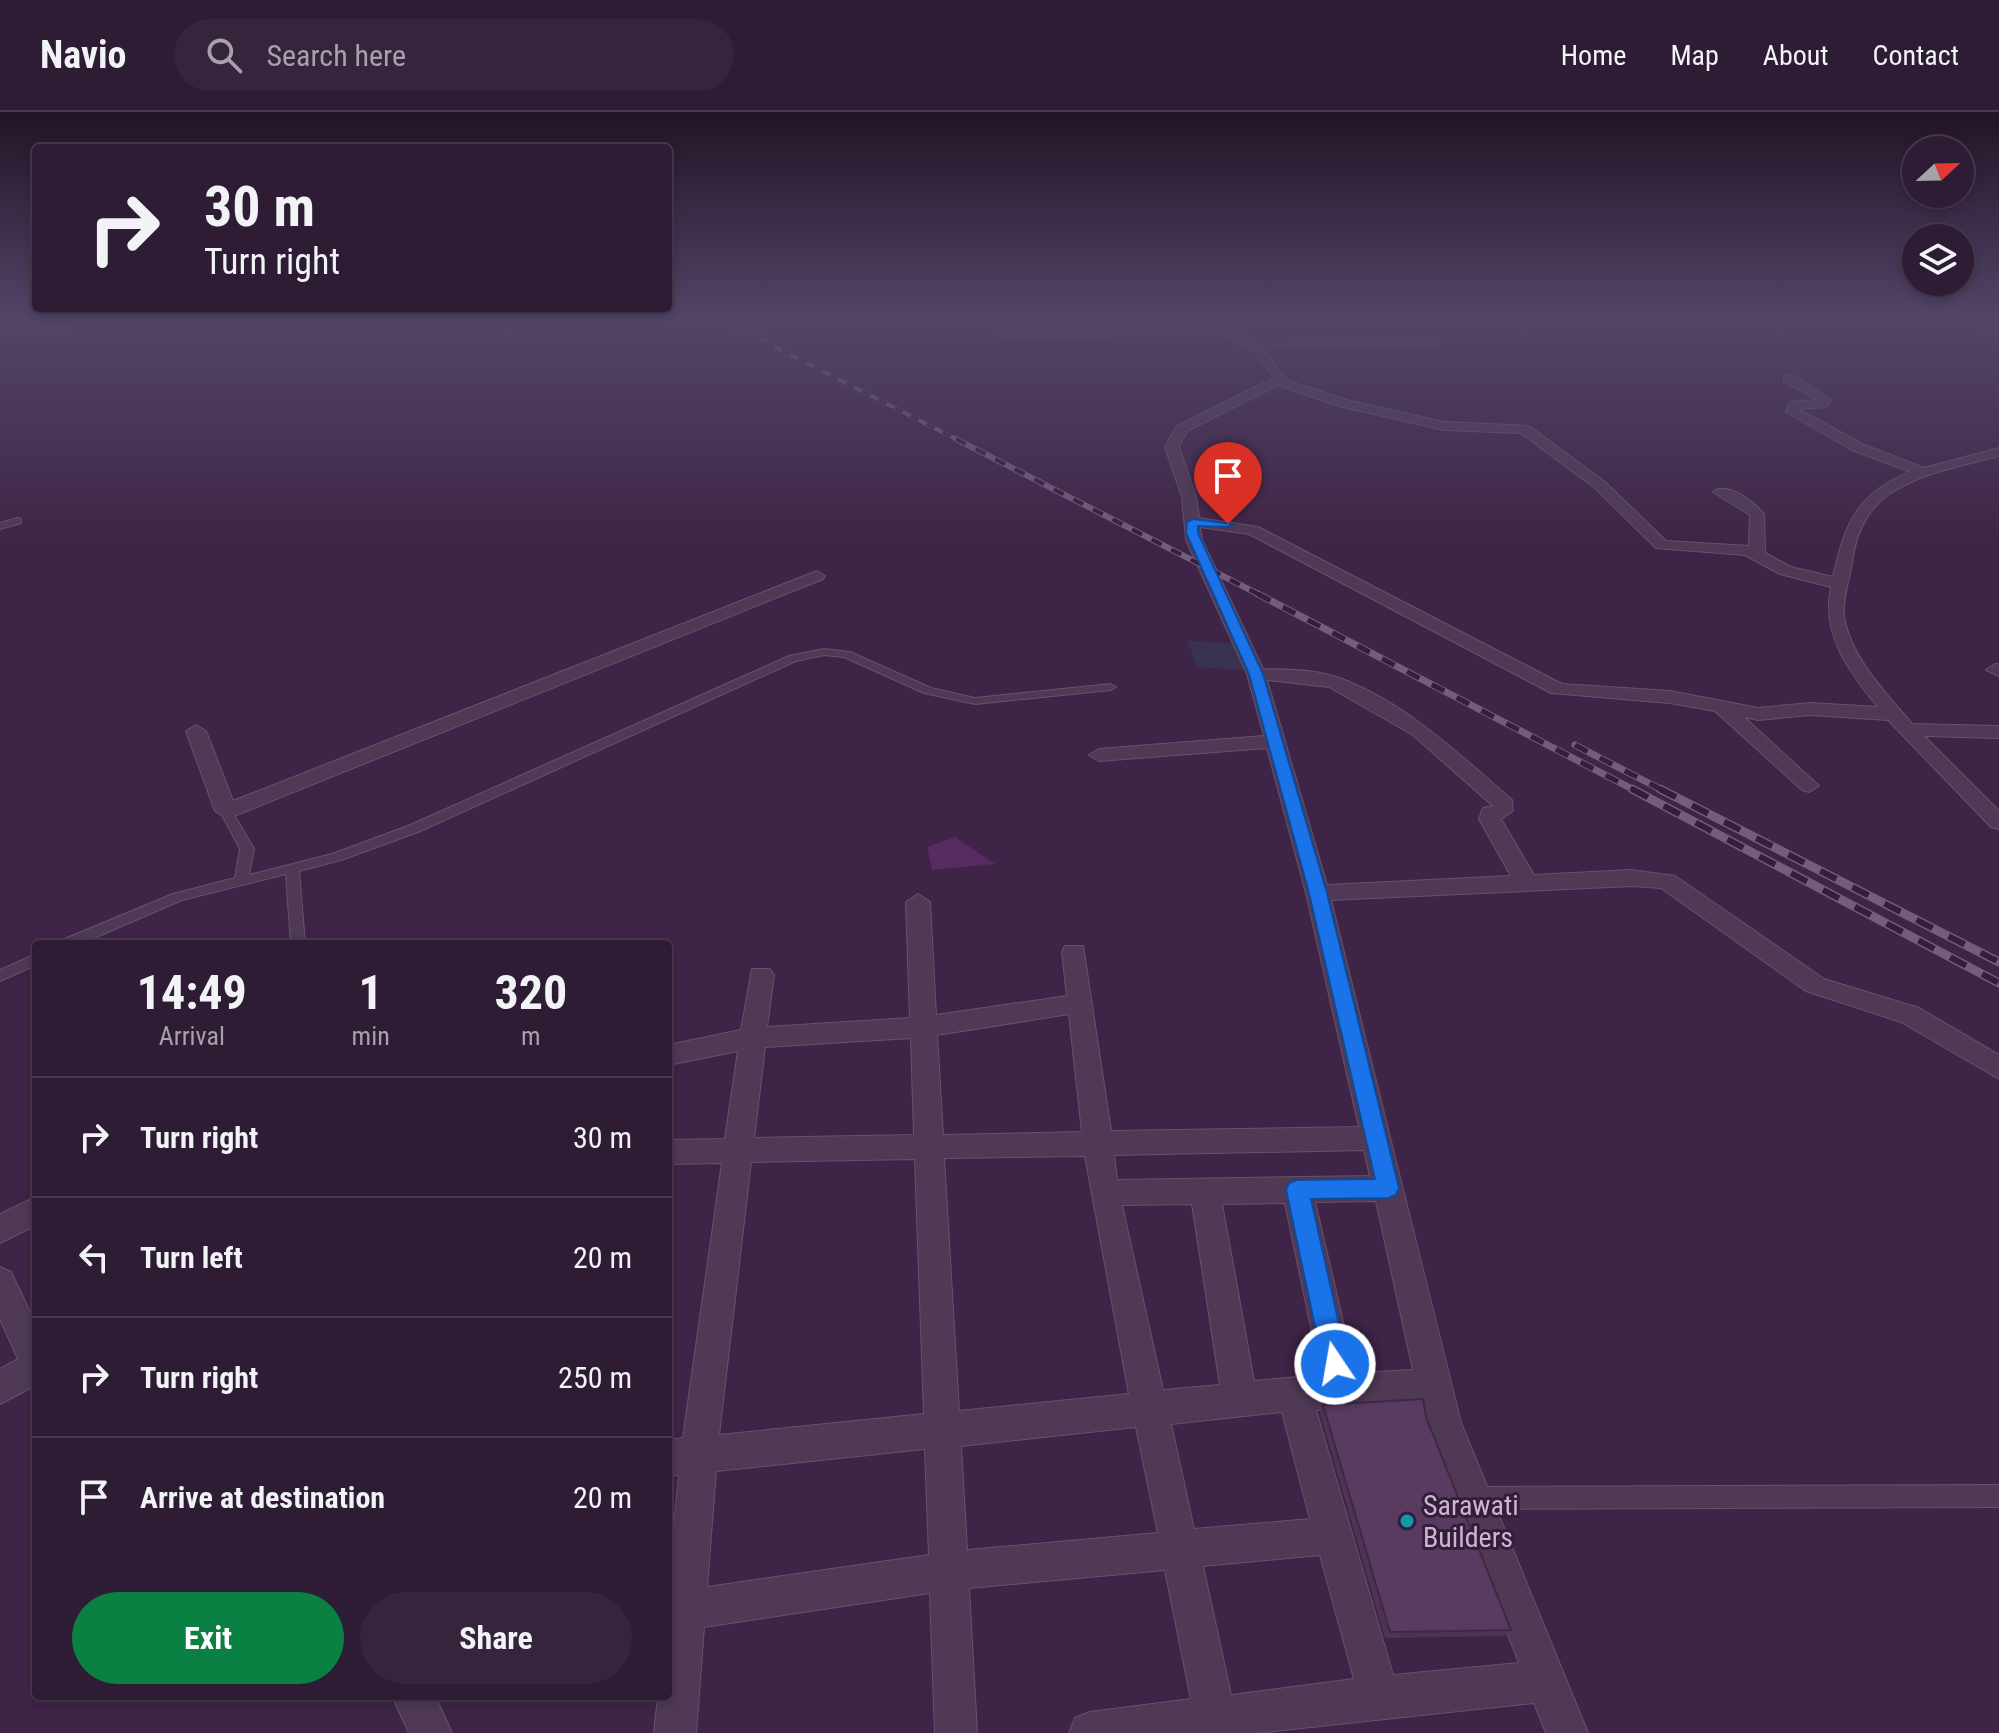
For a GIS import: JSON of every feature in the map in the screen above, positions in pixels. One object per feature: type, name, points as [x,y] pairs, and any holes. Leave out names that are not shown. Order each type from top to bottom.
[{"type":"street","points":[[1256,394],[1205,417],[1175,436],[1172,447],[1193,522],[1194,540],[1256,674],[1318,893],[1443,1423],[1476,1498],[1567,1733]]},
{"type":"street","points":[[1315,394],[1444,426],[1524,429],[1600,485],[1662,545],[1757,554],[1786,571],[1841,584]]},
{"type":"street","points":[[1814,394],[1825,400],[1819,404],[1790,406],[1790,409],[1857,447],[1925,473]]},
{"type":"street","points":[[1999,452],[1925,473],[1886,490],[1862,509],[1848,534],[1835,618],[1848,648],[1891,714],[1999,822]]},
{"type":"street","points":[[1720,492],[1742,501],[1757,514],[1757,554]]},
{"type":"street","points":[[1193,522],[1228,524],[1253,530],[1558,689],[1670,697],[1771,715],[1810,709],[1891,714]]},
{"type":"street","points":[[196,731],[226,811],[817,576]]},
{"type":"street","points":[[1256,674],[1313,677],[1336,683],[1433,741],[1504,805],[1502,811],[1489,816],[1526,882]]},
{"type":"street","points":[[1719,705],[1809,786]]},
{"type":"street","points":[[1906,730],[1999,732]]},
{"type":"street","points":[[1099,755],[1275,741]]},
{"type":"street","points":[[1318,893],[1631,878],[1667,881],[1815,985],[1910,1015],[1999,1068]]},
{"type":"street","points":[[918,902],[956,1733]]},
{"type":"street","points":[[1074,952],[1104,1193],[1216,1719]]},
{"type":"street","points":[[675,1733],[686,1610],[684,1456],[739,1153],[761,975]]},
{"type":"street","points":[[672,1054],[753,1038],[924,1027],[1081,1003]]},
{"type":"street","points":[[672,1152],[739,1153],[1098,1141],[1376,1138]]},
{"type":"street","points":[[1104,1193],[1388,1188]]},
{"type":"street","points":[[1297,1190],[1342,1393]]},
{"type":"street","points":[[1205,1192],[1240,1402]]},
{"type":"street","points":[[0,1229],[32,1212]]},
{"type":"street","points":[[0,1282],[32,1355]]},
{"type":"street","points":[[0,1387],[32,1367]]},
{"type":"street","points":[[684,1456],[943,1428],[1240,1402],[1294,1394],[1435,1385]]},
{"type":"street","points":[[1294,1394],[1379,1697]]},
{"type":"street","points":[[686,1610],[950,1571],[1336,1535]]},
{"type":"street","points":[[1090,1733],[1379,1697],[1546,1681]]},
{"type":"street","points":[[415,1700],[431,1733]]},
{"type":"lane","points":[[0,526],[18,521]]},
{"type":"lane","points":[[76,940],[178,897],[336,857],[413,829],[793,658],[824,652],[846,654],[928,691],[975,701],[1111,687]]},
{"type":"lane","points":[[226,811],[247,849],[242,879]]},
{"type":"lane","points":[[292,867],[298,940]]},
{"type":"lane","points":[[0,976],[32,961]]},
{"type":"lane","points":[[1476,1498],[1999,1496]]},
{"type":"shaded area","points":[[1187,641],[1235,643],[1248,671],[1198,667]]},
{"type":"shaded area","points":[[955,837],[995,864],[932,870],[927,847]]},
{"type":"building","name":"Sarawati Builders","points":[[1423,1399],[1426,1417],[1511,1630],[1390,1632],[1323,1405]]},
{"type":"railway","points":[[867,394],[960,441]]},
{"type":"railway","points":[[956,439],[1262,596]]},
{"type":"railway","points":[[1258,594],[1636,791]]},
{"type":"railway","points":[[1575,745],[1664,791]]},
{"type":"railway","points":[[1632,789],[1999,983]]},
{"type":"railway","points":[[1660,789],[1999,962]]},
{"type":"place","name":"Sarawati Builders","points":[[1407,1521]]},
{"type":"route","points":[[1228,524],[1193,522],[1192,533],[1256,674],[1318,893],[1388,1188],[1297,1190],[1335,1364]]}]
